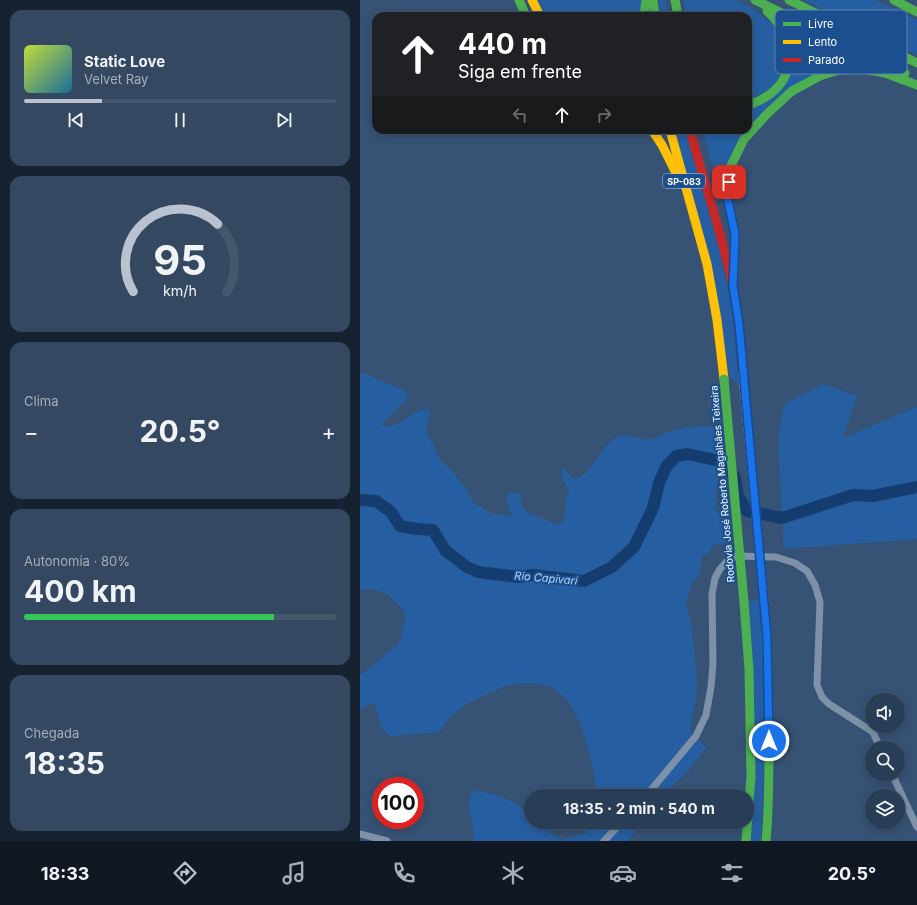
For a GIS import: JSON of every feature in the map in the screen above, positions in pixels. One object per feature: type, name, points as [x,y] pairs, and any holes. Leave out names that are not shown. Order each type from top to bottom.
[{"type":"highway","points":[[519,0],[524,12]]},
{"type":"highway","points":[[532,0],[538,12]]},
{"type":"highway","points":[[644,12],[646,0]]},
{"type":"highway","points":[[653,0],[654,12]]},
{"type":"highway","points":[[672,0],[673,12]]},
{"type":"highway","points":[[675,0],[677,12]]},
{"type":"highway","points":[[754,0],[775,10]]},
{"type":"highway","points":[[754,0],[775,17]]},
{"type":"highway","points":[[789,0],[810,10]]},
{"type":"highway","points":[[894,0],[917,12]]},
{"type":"highway","points":[[907,57],[917,62]]},
{"type":"highway","points":[[752,103],[769,96],[777,88],[786,74]]},
{"type":"highway","points":[[752,130],[792,91],[826,74]]},
{"type":"highway","points":[[887,74],[917,86]]},
{"type":"highway","points":[[907,74],[917,79]]},
{"type":"highway","points":[[655,134],[670,159],[699,231]]},
{"type":"highway","name":"Rodovia José Roberto Magalhães Teixeira","points":[[671,134],[699,231],[714,300],[724,379],[749,670],[751,777],[746,841]]},
{"type":"highway","name":"SP-083","points":[[691,134],[733,286],[739,324],[767,637],[769,722],[768,810],[766,841]]},
{"type":"highway","points":[[733,286],[735,234],[727,196],[730,168],[744,139],[749,134]]},
{"type":"street","points":[[652,789],[696,736],[706,715],[713,664],[712,594],[715,578],[720,569],[728,560],[737,556],[776,557],[795,563],[807,572],[815,585],[820,602],[817,686],[822,697],[829,704],[873,732],[877,741]]},
{"type":"street","points":[[895,781],[917,827]]},
{"type":"street","points":[[604,841],[615,829]]},
{"type":"street","points":[[360,834],[387,841]]},
{"type":"shaded area","points":[[537,0],[642,0],[640,12],[543,12]]},
{"type":"shaded area","points":[[659,0],[666,0],[667,12],[660,12]]},
{"type":"shaded area","points":[[684,0],[736,0],[753,9],[774,25],[775,74],[781,74],[773,87],[752,99],[752,12],[685,12]]},
{"type":"shaded area","points":[[804,0],[875,0],[896,10],[825,10]]},
{"type":"shaded area","points":[[907,15],[917,20],[917,55],[907,50]]},
{"type":"shaded area","points":[[784,74],[824,74],[752,126],[752,107],[783,87]]},
{"type":"shaded area","points":[[676,134],[686,134],[718,243],[731,305],[739,387],[729,375]]},
{"type":"shaded area","points":[[703,134],[746,134],[725,190],[720,191]]},
{"type":"shaded area","points":[[360,372],[403,390],[408,395],[406,400],[381,425],[394,425],[417,412],[429,409],[430,412],[426,431],[439,459],[453,472],[467,490],[473,503],[491,513],[508,516],[511,516],[511,513],[506,497],[509,493],[517,493],[521,495],[521,505],[527,512],[553,523],[561,524],[565,516],[566,498],[569,490],[562,478],[563,468],[573,479],[584,475],[609,443],[617,436],[622,435],[642,439],[651,439],[671,431],[705,426],[711,427],[720,434],[716,510],[725,519],[732,535],[725,543],[713,545],[710,551],[702,557],[699,575],[692,583],[686,602],[692,628],[697,682],[696,698],[690,729],[696,738],[706,748],[706,750],[702,752],[690,769],[670,789],[597,789],[590,754],[580,723],[565,698],[556,690],[543,685],[528,683],[506,686],[493,693],[482,696],[468,703],[457,712],[447,721],[440,732],[390,736],[381,726],[375,705],[370,704],[360,710],[360,675],[397,646],[402,635],[405,618],[404,611],[389,595],[374,589],[365,589],[360,592]]},
{"type":"shaded area","points":[[824,384],[857,396],[843,438],[917,407],[917,539],[784,549],[778,441],[784,404]]},
{"type":"shaded area","points":[[759,600],[763,650],[765,748],[761,841],[750,841],[750,829],[754,829],[754,789],[750,789],[749,601]]},
{"type":"shaded area","points":[[473,790],[497,796],[512,802],[524,810],[524,829],[544,829],[561,840],[585,834],[588,829],[637,829],[628,841],[473,841],[473,830],[469,805]]},
{"type":"waterway","name":"Rio Capivari","points":[[360,500],[376,501],[391,512],[400,526],[433,530],[445,550],[467,567],[478,572],[519,577],[533,575],[584,581],[612,567],[634,547],[653,508],[659,483],[666,467],[676,456],[688,454],[720,461],[735,477],[738,496],[747,511],[782,518],[853,495],[873,496],[917,487]]},
{"type":"traffic: fast","points":[[519,0],[524,12]]},
{"type":"traffic: fast","points":[[644,12],[646,0]]},
{"type":"traffic: fast","points":[[653,0],[654,12]]},
{"type":"traffic: fast","points":[[675,0],[677,12]]},
{"type":"traffic: fast","points":[[755,0],[776,10]]},
{"type":"traffic: fast","points":[[789,0],[809,10]]},
{"type":"traffic: fast","points":[[894,0],[917,12]]},
{"type":"traffic: fast","points":[[767,11],[775,20]]},
{"type":"traffic: fast","points":[[907,58],[917,63]]},
{"type":"traffic: fast","points":[[752,103],[764,98],[776,89],[786,74]]},
{"type":"traffic: fast","points":[[752,130],[792,91],[826,74]]},
{"type":"traffic: fast","points":[[888,74],[917,85]]},
{"type":"traffic: fast","points":[[733,286],[735,234],[727,196],[730,168],[744,139],[749,134]]},
{"type":"traffic: fast","points":[[724,379],[744,602]]},
{"type":"traffic: fast","points":[[764,601],[769,726],[769,792],[766,841]]},
{"type":"traffic: fast","points":[[744,602],[749,670],[751,777],[746,841]]},
{"type":"traffic: slow","points":[[532,0],[538,12]]},
{"type":"traffic: slow","points":[[655,134],[675,171]]},
{"type":"traffic: slow","points":[[671,134],[707,264],[717,320],[724,379]]},
{"type":"traffic: slow","points":[[743,375],[764,601]]},
{"type":"traffic: jam","points":[[691,134],[729,267],[741,342],[743,375]]},
{"type":"route","points":[[729,182],[727,196],[735,234],[733,286],[739,324],[767,637],[769,741]]}]
